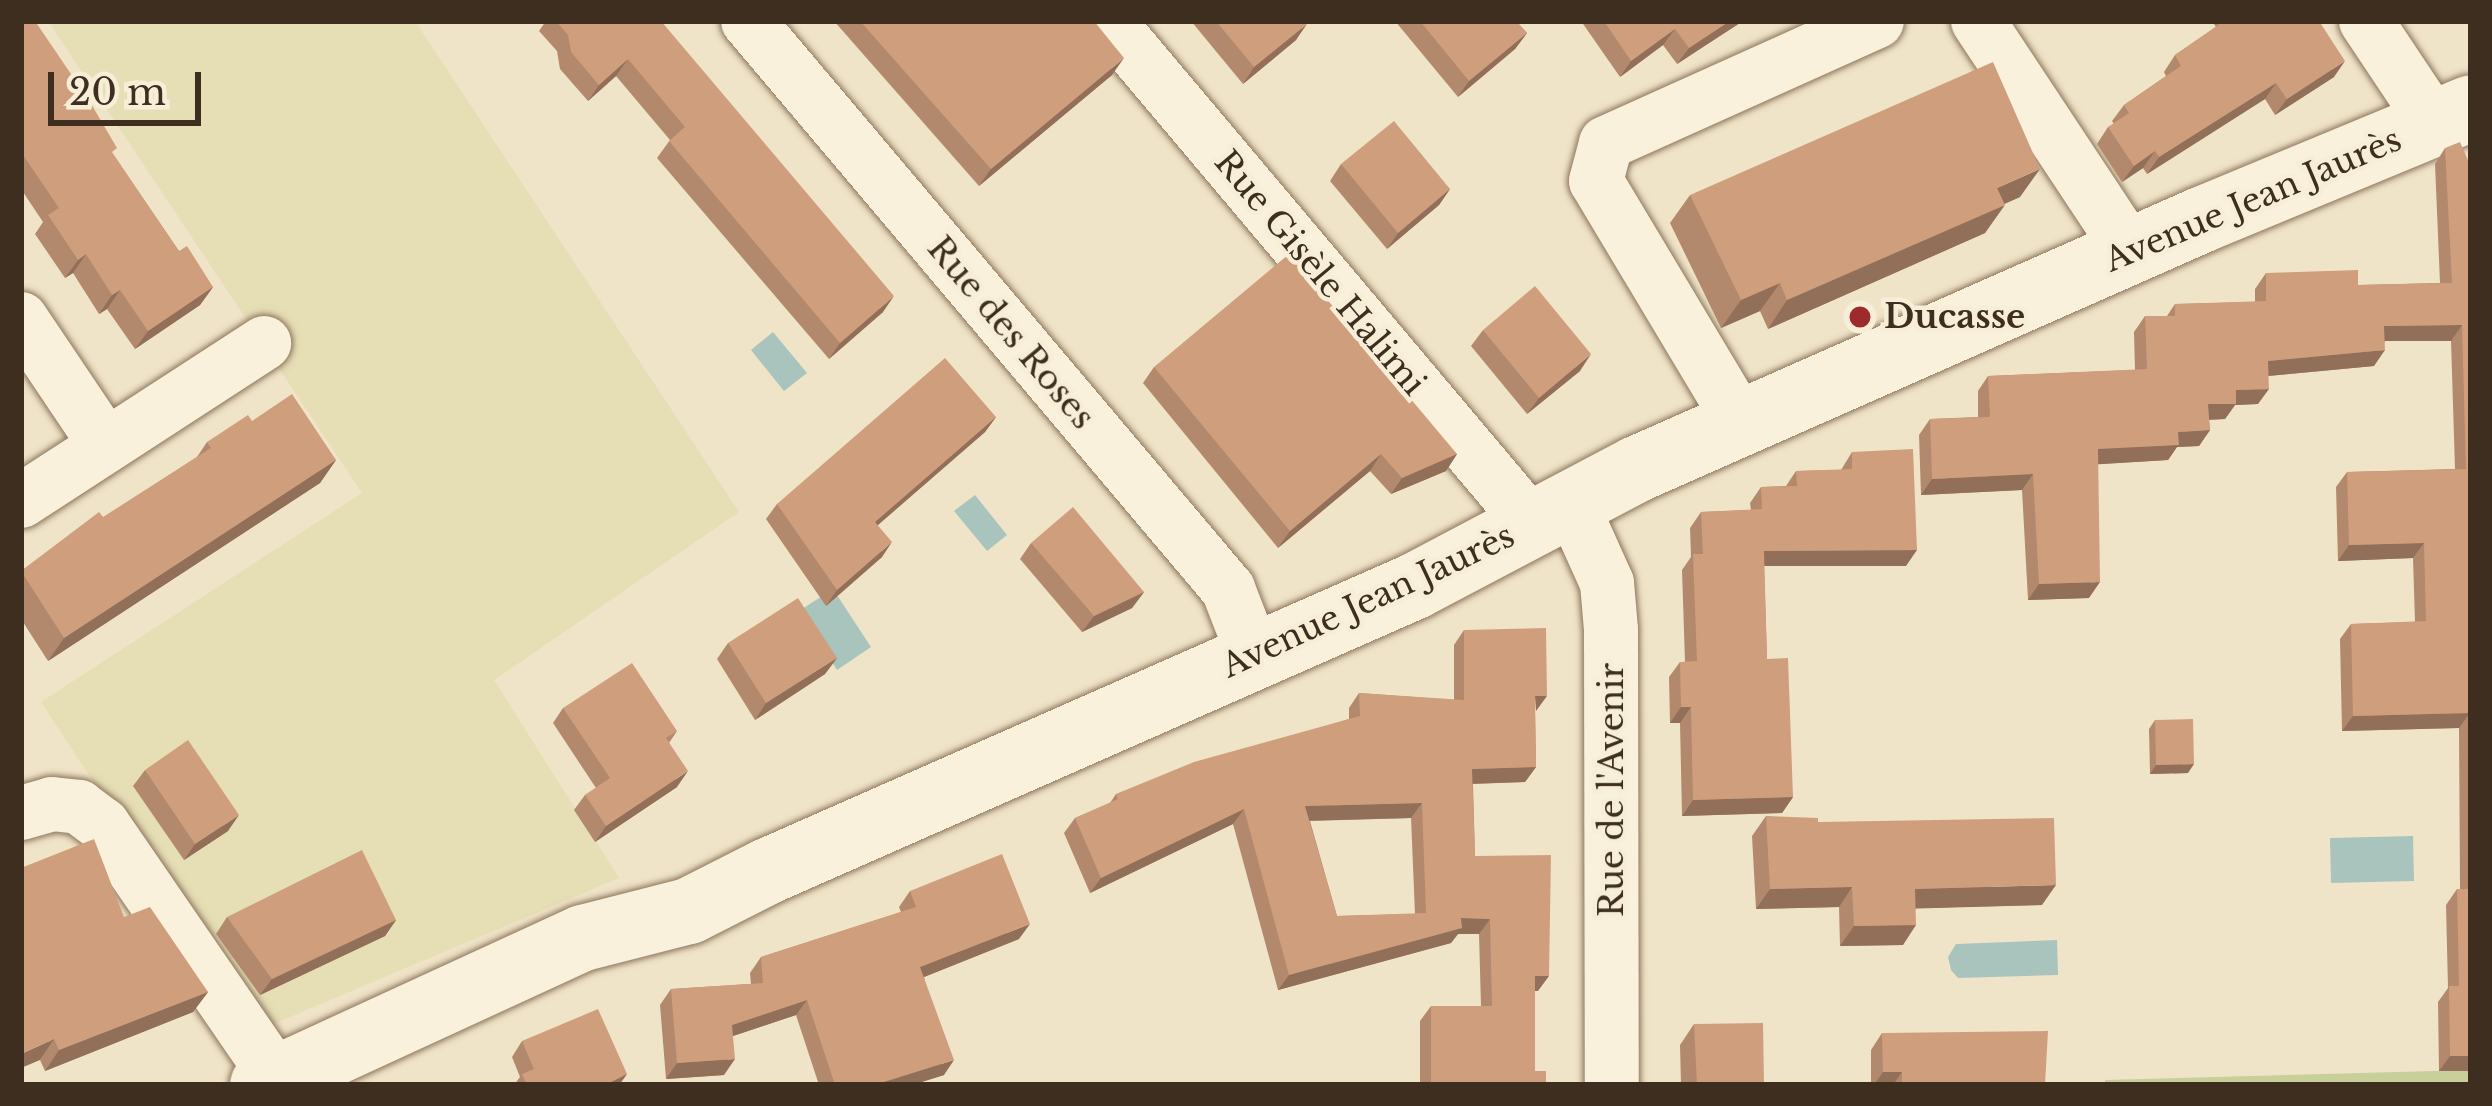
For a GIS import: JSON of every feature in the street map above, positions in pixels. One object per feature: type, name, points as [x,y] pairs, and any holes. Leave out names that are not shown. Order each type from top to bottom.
[{"type":"street","name":"Rue des Roses","points":[[748,21],[1228,589],[1253,656]]},
{"type":"street","name":"Rue Gisèle Halimi","points":[[1108,21],[1551,513]]},
{"type":"street","points":[[1741,423],[1596,181],[1606,143],[1877,21]]},
{"type":"street","points":[[1978,21],[2130,251]]},
{"type":"street","points":[[2366,21],[2452,115]]},
{"type":"street","name":"Avenue Jean Jaurès","points":[[270,1082],[583,938],[689,911],[1478,556],[1551,513],[1741,423],[2452,115]]},
{"type":"street","points":[[21,319],[105,444]]},
{"type":"street","points":[[21,501],[263,344]]},
{"type":"street","name":"Rue de l'Avenir","points":[[1551,513],[1607,583],[1612,630],[1612,1085]]},
{"type":"street","points":[[21,813],[52,804],[79,807],[103,825],[270,1082]]},
{"type":"shaded area","points":[[48,21],[415,21],[739,512],[494,680],[619,878],[257,1031],[41,702],[362,493]]},
{"type":"green space","points":[[2471,1070],[2471,1085],[2105,1085],[2105,1080]]},
{"type":"water","points":[[773,332],[807,373],[784,391],[751,350]]},
{"type":"water","points":[[975,495],[1007,535],[987,551],[954,511]]},
{"type":"water","points":[[833,589],[871,647],[837,670],[799,611]]},
{"type":"water","points":[[2413,836],[2414,881],[2331,883],[2330,838]]},
{"type":"water","points":[[2057,940],[2058,975],[1958,978],[1948,957],[1956,944]]},
{"type":"building","points":[[21,21],[35,21],[90,102],[117,148],[112,152],[179,251],[187,246],[213,287],[148,331],[120,290],[112,295],[86,254],[78,260],[48,215],[59,208],[21,152]]},
{"type":"building","points":[[556,21],[661,21],[894,296],[840,343],[669,141],[685,127],[628,59],[599,85],[571,52],[568,35]]},
{"type":"building","points":[[860,21],[1094,21],[1124,58],[991,169]]},
{"type":"building","points":[[1216,21],[1305,21],[1307,24],[1254,67]]},
{"type":"building","points":[[1420,21],[1516,21],[1527,33],[1469,81]]},
{"type":"building","points":[[1604,21],[1730,21],[1689,48],[1675,29],[1631,61]]},
{"type":"building","points":[[2224,21],[2319,21],[2345,61],[2287,99],[2276,83],[2159,157],[2155,151],[2134,166],[2108,127],[2129,113],[2124,105],[2181,66],[2175,55]]},
{"type":"building","points":[[1993,62],[2040,169],[1997,188],[2005,205],[1787,300],[1780,283],[1741,300],[1690,195]]},
{"type":"building","points":[[1394,121],[1450,189],[1398,233],[1341,164]]},
{"type":"building","points":[[2460,142],[2471,167],[2471,889],[2470,713],[2353,716],[2351,624],[2426,621],[2424,543],[2349,545],[2347,472],[2466,469],[2462,325],[2384,326],[2385,350],[2268,361],[2269,389],[2236,390],[2236,404],[2208,404],[2210,430],[2178,432],[2179,445],[2098,449],[2100,582],[2039,584],[2033,474],[1932,479],[1930,419],[1990,417],[1988,376],[2147,369],[2145,316],[2175,316],[2175,304],[2266,301],[2266,273],[2358,270],[2358,285],[2452,283],[2445,148]]},
{"type":"building","points":[[1289,254],[1457,454],[1402,478],[1381,454],[1290,531],[1154,367]]},
{"type":"building","points":[[1535,286],[1591,354],[1539,398],[1483,330]]},
{"type":"building","points":[[945,358],[996,417],[875,522],[892,542],[837,590],[777,504]]},
{"type":"building","points":[[292,394],[336,460],[64,638],[21,571],[99,512],[103,517],[211,448],[207,442],[248,415],[252,421]]},
{"type":"building","points":[[1913,449],[1917,550],[1764,551],[1767,659],[1788,658],[1793,797],[1693,800],[1691,707],[1681,707],[1680,662],[1697,661],[1693,554],[1703,554],[1701,512],[1762,509],[1761,487],[1797,486],[1796,471],[1852,469],[1852,452]]},
{"type":"building","points":[[1073,507],[1144,592],[1094,616],[1031,543]]},
{"type":"building","points":[[798,598],[837,658],[766,703],[728,643]]},
{"type":"building","points":[[1546,628],[1547,696],[1535,696],[1536,767],[1472,769],[1475,856],[1551,855],[1549,976],[1535,976],[1535,1071],[1546,1071],[1546,1085],[1431,1085],[1431,1006],[1492,1006],[1490,919],[1461,918],[1462,928],[1289,975],[1244,809],[1101,878],[1075,818],[1118,799],[1116,794],[1194,762],[1360,716],[1359,693],[1464,700],[1464,630]],"holes":[[[1422,803],[1426,913],[1337,916],[1305,806]]]},
{"type":"building","points":[[632,663],[677,731],[666,738],[688,771],[606,826],[585,795],[610,778],[563,708]]},
{"type":"building","points":[[2193,719],[2194,764],[2156,765],[2155,720]]},
{"type":"building","points":[[188,740],[239,815],[195,844],[145,770]]},
{"type":"building","points":[[1766,816],[1818,818],[1818,822],[2054,818],[2056,885],[1915,889],[1916,925],[1854,926],[1852,887],[1770,889]]},
{"type":"building","points":[[94,839],[124,917],[150,907],[208,992],[59,1050],[54,1039],[21,1054],[21,868]]},
{"type":"building","points":[[362,850],[396,920],[272,979],[227,917]]},
{"type":"building","points":[[1002,854],[1030,924],[920,967],[954,1060],[874,1085],[835,1085],[807,1000],[732,1025],[735,1059],[677,1063],[671,989],[763,983],[761,957],[916,907],[910,891]]},
{"type":"building","points":[[2457,889],[2471,889],[2471,1056],[2450,1056],[2449,986],[2459,986]]},
{"type":"building","points":[[598,1009],[627,1074],[605,1085],[527,1085],[522,1074],[534,1069],[522,1041]]},
{"type":"building","points":[[1763,1023],[1764,1085],[1697,1085],[1694,1024]]},
{"type":"building","points":[[2048,1031],[2045,1085],[1902,1085],[1902,1072],[1883,1072],[1882,1033]]},
{"type":"place","name":"Ducasse","points":[[1860,317]]}]
